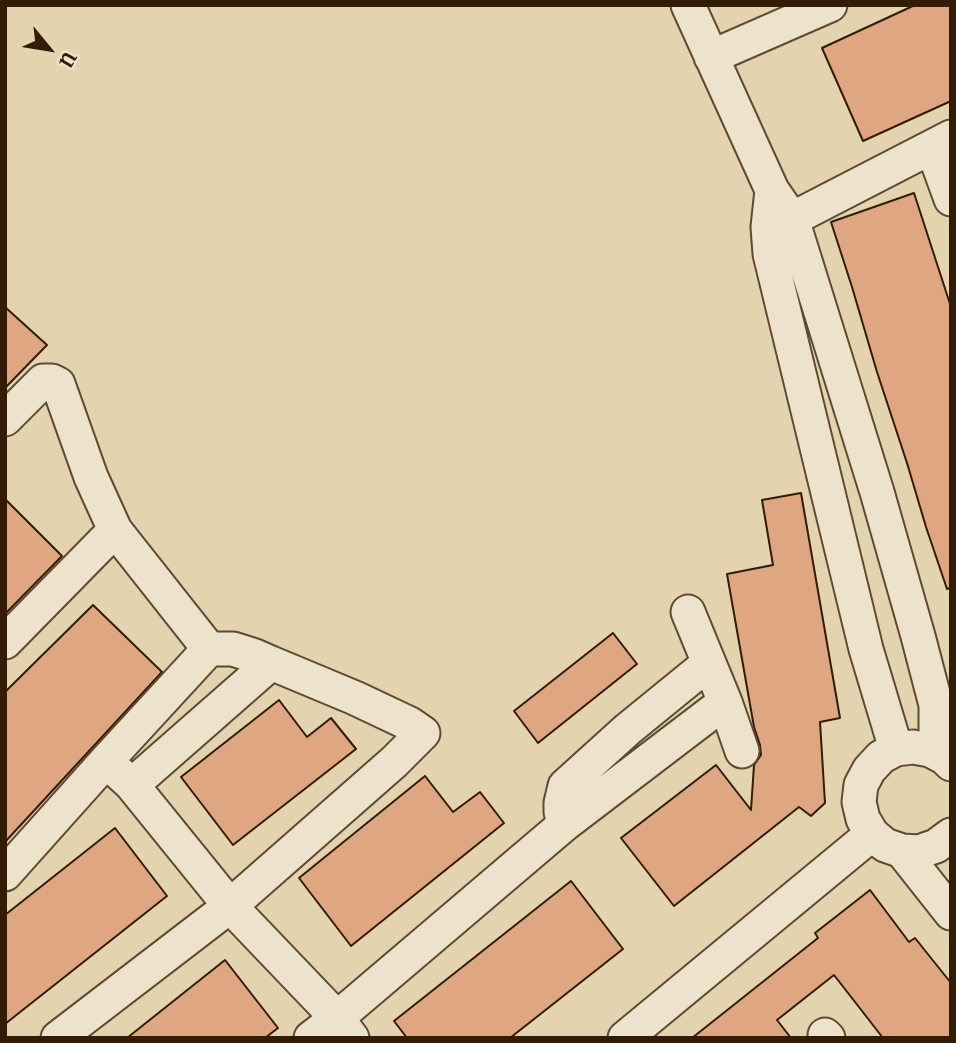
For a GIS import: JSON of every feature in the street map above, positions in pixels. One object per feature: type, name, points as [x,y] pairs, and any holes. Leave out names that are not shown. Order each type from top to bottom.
[{"type":"street","points":[[688,5],[772,190],[792,219],[877,492],[918,636],[936,705],[936,737],[944,756]]},
{"type":"street","points":[[711,57],[830,5]]},
{"type":"street","points":[[792,219],[942,142],[951,200]]},
{"type":"street","points":[[772,190],[768,227],[770,254],[866,649],[896,749]]},
{"type":"street","points":[[5,419],[43,381],[58,384],[91,477],[115,530],[209,649]]},
{"type":"street","points":[[5,642],[115,530]]},
{"type":"street","points":[[688,612],[742,751]]},
{"type":"street","points":[[5,874],[209,649],[233,649],[254,656],[355,698],[424,733],[230,906],[58,1038]]},
{"type":"street","points":[[132,785],[271,663]]},
{"type":"street","points":[[565,824],[561,803],[565,786],[628,729],[709,663]]},
{"type":"street","points":[[311,1038],[344,1028],[565,824],[725,702]]},
{"type":"street","points":[[944,756],[913,747],[896,749],[881,757],[869,770],[861,785],[859,802],[863,819],[872,834],[885,845],[902,851],[919,852],[936,846],[951,835]]},
{"type":"street","points":[[106,761],[132,785],[230,906],[344,1028]]},
{"type":"street","points":[[625,1038],[872,834]]},
{"type":"street","points":[[902,851],[951,913]]},
{"type":"building","points":[[915,5],[951,5],[951,101],[863,141],[822,48]]},
{"type":"building","points":[[914,193],[951,307],[951,588],[947,589],[831,222]]},
{"type":"building","points":[[5,307],[47,345],[5,388]]},
{"type":"building","points":[[801,493],[840,718],[820,722],[825,803],[811,816],[799,807],[674,906],[621,838],[716,765],[751,810],[754,765],[761,755],[760,745],[754,727],[727,574],[773,565],[762,500]]},
{"type":"building","points":[[5,499],[62,556],[5,614]]},
{"type":"building","points":[[93,605],[162,672],[5,842],[5,692]]},
{"type":"building","points":[[613,633],[637,664],[538,743],[514,711]]},
{"type":"building","points":[[279,700],[307,737],[331,718],[356,749],[233,845],[181,777]]},
{"type":"building","points":[[425,776],[453,812],[480,792],[504,823],[351,946],[299,878]]},
{"type":"building","points":[[115,828],[167,896],[5,1024],[5,915]]},
{"type":"building","points":[[571,881],[623,949],[510,1038],[407,1038],[394,1021]]},
{"type":"building","points":[[870,890],[909,942],[915,938],[951,983],[951,1038],[883,1038],[834,975],[777,1020],[791,1038],[692,1038],[818,938],[815,933]]},
{"type":"building","points":[[225,960],[278,1028],[265,1038],[127,1038]]}]
